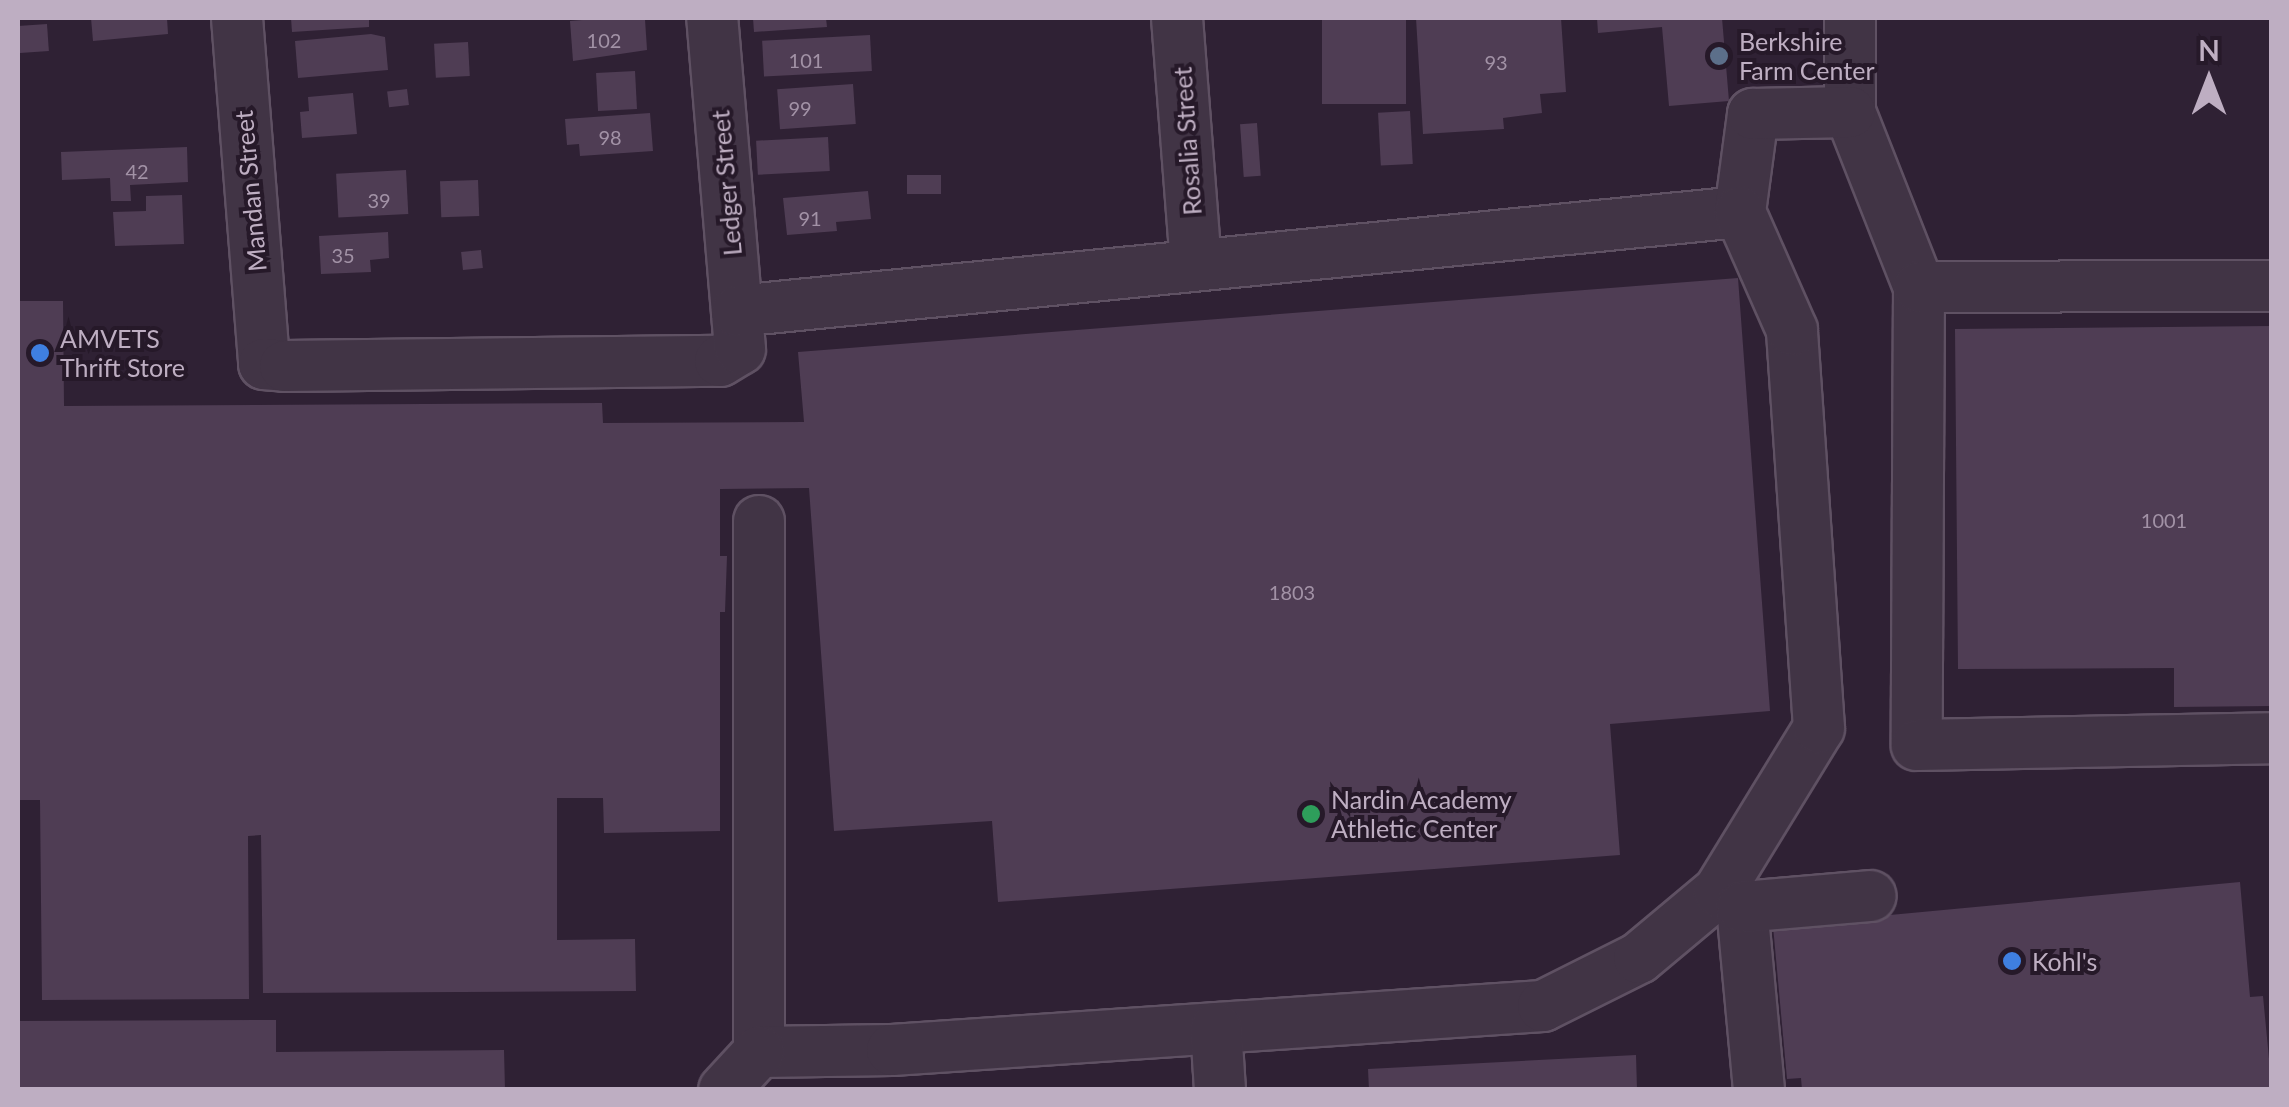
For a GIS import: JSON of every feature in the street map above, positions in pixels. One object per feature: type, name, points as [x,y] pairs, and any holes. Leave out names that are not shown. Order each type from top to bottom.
[{"type":"street","name":"Mandan Street","points":[[237,18],[264,364],[720,361],[738,330]]},
{"type":"street","name":"Ledger Street","points":[[712,18],[738,330]]},
{"type":"street","name":"Rosalia Street","points":[[1177,18],[1196,266]]},
{"type":"street","points":[[1850,18],[1850,112],[1919,287],[1917,745],[2272,738]]},
{"type":"street","points":[[759,1052],[892,1050],[1543,1006],[1640,958],[1730,899],[1819,728],[1792,330],[1740,212],[1752,114],[1850,112]]},
{"type":"street","points":[[738,330],[1196,266],[1740,212]]},
{"type":"street","points":[[1919,287],[2272,286]]},
{"type":"street","points":[[724,1090],[759,1052],[759,521]]},
{"type":"street","points":[[1730,899],[1871,896]]},
{"type":"street","points":[[1730,899],[1759,1090]]},
{"type":"street","points":[[1216,1028],[1220,1090]]},
{"type":"building","points":[[91,18],[167,18],[168,34],[93,41]]},
{"type":"building","points":[[291,18],[369,18],[369,27],[292,32]]},
{"type":"building","points":[[753,18],[826,18],[827,27],[754,32]]},
{"type":"building","points":[[1322,18],[1406,18],[1406,104],[1322,104]]},
{"type":"building","points":[[1416,18],[1561,18],[1566,92],[1540,94],[1542,113],[1503,118],[1504,129],[1423,134]]},
{"type":"building","points":[[1597,18],[1722,18],[1729,101],[1669,106],[1662,27],[1598,33]]},
{"type":"building","points":[[645,19],[647,50],[573,61],[570,21]]},
{"type":"building","points":[[47,24],[49,51],[20,53],[18,26]]},
{"type":"building","points":[[371,34],[385,37],[388,70],[298,78],[295,41]]},
{"type":"building","points":[[870,35],[872,71],[764,77],[762,41]]},
{"type":"building","points":[[468,42],[470,76],[436,78],[434,44]]},
{"type":"building","points":[[635,71],[637,109],[598,111],[596,73]]},
{"type":"building","points":[[853,84],[856,124],[780,129],[777,89]]},
{"type":"building","points":[[407,89],[409,105],[389,107],[387,91]]},
{"type":"building","points":[[353,93],[357,134],[302,138],[300,112],[309,111],[308,97]]},
{"type":"building","points":[[1410,111],[1413,164],[1381,166],[1378,113]]},
{"type":"building","points":[[650,113],[653,151],[580,156],[579,144],[567,145],[565,119]]},
{"type":"building","points":[[1257,123],[1261,176],[1244,177],[1240,124]]},
{"type":"building","points":[[828,137],[830,171],[758,175],[756,141]]},
{"type":"building","points":[[187,147],[188,182],[130,185],[131,201],[111,201],[110,178],[62,180],[61,152]]},
{"type":"building","points":[[406,170],[408,214],[338,218],[336,174]]},
{"type":"building","points":[[907,175],[941,175],[941,194],[907,194]]},
{"type":"building","points":[[478,180],[479,216],[441,217],[440,181]]},
{"type":"building","points":[[868,191],[871,219],[836,222],[837,231],[787,235],[783,198]]},
{"type":"building","points":[[182,195],[184,244],[115,246],[113,212],[146,211],[146,196]]},
{"type":"building","points":[[388,232],[389,258],[370,260],[371,272],[321,274],[319,236]]},
{"type":"building","points":[[481,250],[483,268],[463,270],[461,252]]},
{"type":"building","points":[[1738,278],[1770,711],[1610,724],[1620,855],[998,902],[992,821],[834,831],[809,488],[720,489],[720,556],[727,556],[725,612],[720,612],[720,831],[604,833],[603,798],[557,798],[557,940],[635,939],[636,991],[263,993],[261,835],[248,836],[249,999],[42,1000],[40,800],[18,800],[18,301],[63,301],[64,406],[602,403],[603,423],[804,422],[798,352]]},
{"type":"building","points":[[2272,326],[2272,706],[2174,707],[2174,668],[1958,669],[1955,329]]},
{"type":"building","name":"Kohl's","points":[[2240,882],[2250,997],[2263,996],[2272,1090],[1802,1090],[1801,1078],[1787,1079],[1773,926]]},
{"type":"building","points":[[276,1020],[276,1052],[504,1050],[505,1090],[18,1090],[18,1021]]},
{"type":"building","points":[[1636,1055],[1637,1090],[1369,1090],[1368,1069]]},
{"type":"place","name":"Berkshire Farm Center","points":[[1719,56]]},
{"type":"place","name":"AMVETS Thrift Store","points":[[40,353]]},
{"type":"place","name":"Nardin Academy Athletic Center","points":[[1311,814]]},
{"type":"place","name":"Kohl's","points":[[2012,961]]}]
